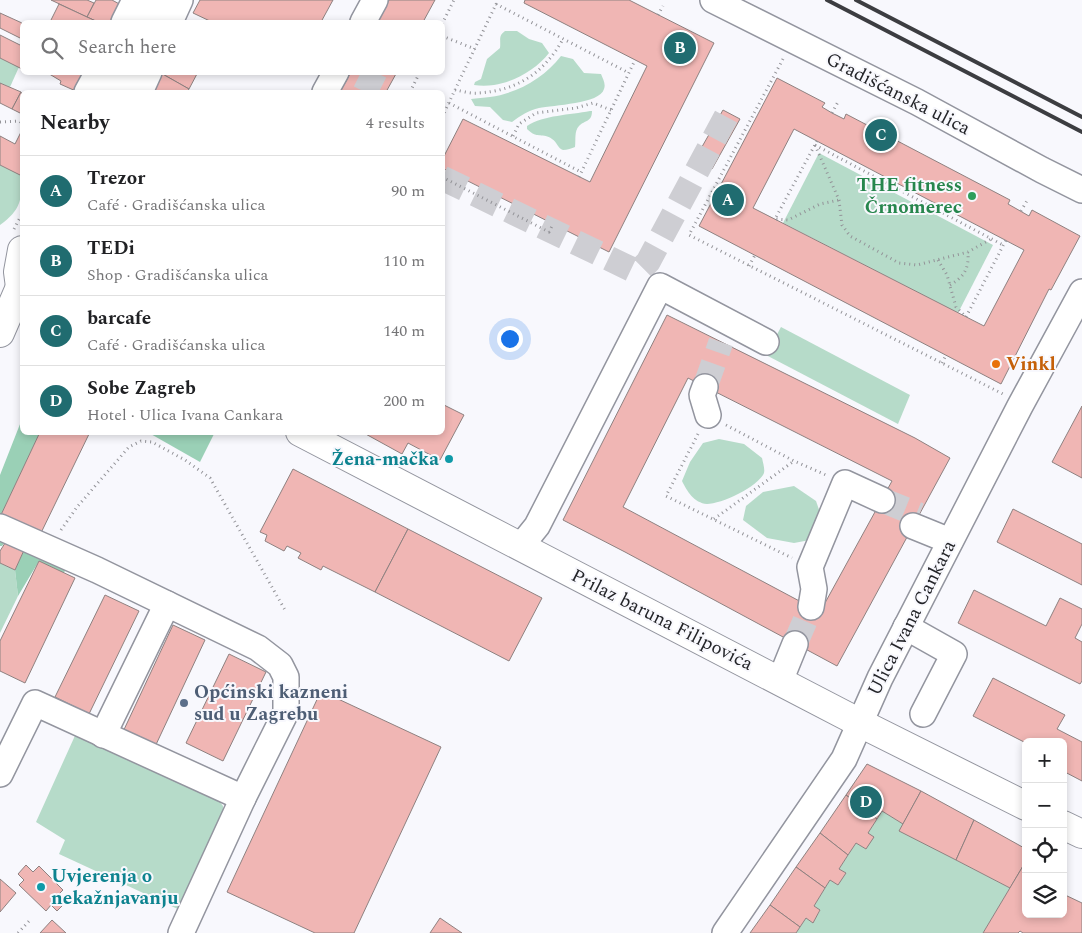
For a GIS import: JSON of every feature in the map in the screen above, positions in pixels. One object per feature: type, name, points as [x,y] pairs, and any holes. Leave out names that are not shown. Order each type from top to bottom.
[{"type":"main road","points":[[148,20],[158,0]]},
{"type":"main road","points":[[0,333],[16,284],[20,261]]},
{"type":"main road","name":"Prilaz baruna Filipovića","points":[[306,435],[860,723],[1022,804]]},
{"type":"main road","points":[[1067,827],[1082,834]]},
{"type":"street","points":[[125,20],[135,0]]},
{"type":"street","points":[[171,20],[180,0]]},
{"type":"street","points":[[364,20],[375,0]]},
{"type":"street","name":"Gradišćanska ulica","points":[[712,0],[917,102],[1082,190]]},
{"type":"street","points":[[96,90],[117,85],[142,75]]},
{"type":"street","points":[[326,90],[334,75]]},
{"type":"street","points":[[520,547],[537,526],[660,286],[725,332],[766,342]]},
{"type":"street","name":"Ulica Ivana Cankara","points":[[725,933],[839,769],[880,678],[1082,292]]},
{"type":"street","points":[[705,387],[702,395],[708,416]]},
{"type":"street","points":[[810,607],[814,589],[810,567],[845,488],[880,504]]},
{"type":"street","points":[[916,520],[943,524],[953,536]]},
{"type":"street","points":[[0,527],[258,648],[280,665],[286,677],[286,712],[243,798],[181,933]]},
{"type":"street","points":[[103,735],[167,604]]},
{"type":"street","points":[[906,627],[954,654],[923,714]]},
{"type":"street","points":[[780,681],[795,644]]},
{"type":"street","points":[[0,774],[35,703],[243,798]]},
{"type":"path","points":[[444,20],[454,0]]},
{"type":"path","points":[[445,111],[498,0]]},
{"type":"path","points":[[496,4],[629,73]]},
{"type":"path","points":[[658,15],[663,6]]},
{"type":"path","points":[[445,37],[475,49]]},
{"type":"path","points":[[455,90],[477,93],[515,85],[536,73],[548,62],[563,39]]},
{"type":"path","points":[[785,56],[689,235],[1010,397]]},
{"type":"path","points":[[579,177],[635,60]]},
{"type":"path","points":[[411,90],[418,75]]},
{"type":"path","points":[[832,113],[839,100]]},
{"type":"path","points":[[449,103],[581,172]]},
{"type":"path","points":[[513,136],[519,124],[536,113],[576,108],[593,103],[611,110]]},
{"type":"path","points":[[0,122],[20,121]]},
{"type":"path","points":[[817,141],[775,218],[788,220],[820,204],[839,200]]},
{"type":"path","points":[[814,145],[839,200],[842,225],[850,236],[899,263],[917,265],[968,252],[991,238]]},
{"type":"path","points":[[814,145],[1003,245]]},
{"type":"path","points":[[445,179],[549,232],[553,224]]},
{"type":"path","points":[[1021,211],[1028,199]]},
{"type":"path","points":[[938,260],[947,276],[956,307],[966,317],[1006,240]]},
{"type":"path","points":[[950,285],[964,274],[969,260],[968,252]]},
{"type":"path","points":[[749,266],[755,255]]},
{"type":"path","points":[[942,363],[946,355]]},
{"type":"path","points":[[810,567],[666,496],[708,416],[845,488]]},
{"type":"path","points":[[48,548],[77,507],[129,446],[141,441],[152,442],[185,460],[210,478],[285,610]]},
{"type":"path","points":[[714,520],[794,461]]},
{"type":"path","points":[[18,933],[30,920]]},
{"type":"green space","points":[[505,31],[517,31],[529,39],[542,43],[549,53],[532,69],[517,78],[494,85],[474,85],[475,82],[481,79],[487,59],[500,48],[501,36]]},
{"type":"green space","points":[[561,56],[573,59],[584,73],[601,74],[605,85],[601,94],[585,101],[535,109],[512,122],[503,120],[490,107],[475,106],[471,99],[500,95],[520,88],[547,71]]},
{"type":"green space","points":[[0,58],[19,67],[10,87],[0,83]]},
{"type":"green space","points":[[592,111],[591,117],[576,130],[575,147],[569,149],[561,149],[549,137],[534,134],[527,129],[527,126],[541,120]]},
{"type":"green space","points":[[819,153],[993,245],[958,313],[783,223]]},
{"type":"green space","points":[[0,165],[20,174],[20,200],[12,214],[0,225]]},
{"type":"green space","points":[[781,327],[910,395],[898,424],[766,355]]},
{"type":"green space","points":[[20,424],[20,435],[39,435],[0,517],[0,475]]},
{"type":"green space","points":[[153,435],[214,435],[200,462]]},
{"type":"green space","points":[[719,439],[744,444],[762,458],[764,473],[755,484],[730,498],[713,503],[702,503],[692,496],[682,481],[690,462],[703,443]]},
{"type":"green space","points":[[794,486],[816,501],[823,521],[810,540],[794,543],[767,538],[743,520],[746,506],[763,492]]},
{"type":"green space","points":[[0,519],[68,563],[64,573],[39,561],[18,596],[15,570],[25,548],[7,540],[0,546]]},
{"type":"green space","points":[[0,563],[15,570],[18,596],[0,633]]},
{"type":"green space","points":[[78,729],[212,792],[223,806],[223,819],[182,911],[59,854],[65,840],[36,822]]},
{"type":"green space","points":[[882,811],[903,824],[900,831],[1010,888],[983,933],[796,933],[806,918],[813,922],[820,911],[814,906],[830,880],[838,885],[846,873],[839,869],[856,843],[866,849],[868,833]]},
{"type":"building","points":[[51,0],[87,0],[94,3],[87,17]]},
{"type":"building","points":[[96,0],[112,0],[123,6],[114,20],[94,20],[87,17]]},
{"type":"building","points":[[200,0],[333,0],[322,20],[208,20],[193,13]]},
{"type":"building","points":[[389,0],[435,0],[424,20],[378,20]]},
{"type":"building","points":[[525,0],[629,0],[714,43],[609,252],[445,170],[445,154],[463,119],[590,182],[647,66],[524,3]]},
{"type":"building","points":[[59,4],[94,20],[51,20]]},
{"type":"building","points":[[0,13],[20,22],[20,38],[0,28]]},
{"type":"building","points":[[0,35],[20,45],[20,68],[0,58]]},
{"type":"building","points":[[51,75],[90,75],[79,90],[74,90],[60,84],[61,81]]},
{"type":"building","points":[[157,75],[164,75],[189,89],[188,90],[149,90]]},
{"type":"building","points":[[164,75],[196,75],[189,89]]},
{"type":"building","points":[[349,75],[395,75],[387,90],[341,90]]},
{"type":"building","points":[[777,78],[825,103],[822,107],[832,113],[844,119],[846,114],[1010,200],[1008,204],[1029,216],[1032,210],[1080,236],[1051,290],[1049,289],[1001,384],[699,226]],"holes":[[[794,129],[1024,250],[984,326],[753,208]]]},
{"type":"building","points":[[0,83],[20,92],[12,109],[0,103]]},
{"type":"building","points":[[20,94],[20,113],[12,109]]},
{"type":"building","points":[[723,110],[740,119],[712,169],[695,159]]},
{"type":"building","points":[[20,134],[20,175],[0,165],[0,136],[15,144]]},
{"type":"building","points":[[667,315],[915,438],[950,458],[837,666],[563,520]],"holes":[[[688,378],[892,481],[820,612],[623,507]]]},
{"type":"building","points":[[445,406],[464,415],[440,460],[408,443],[402,454],[367,435],[445,435]]},
{"type":"building","points":[[1082,406],[1082,478],[1052,462]]},
{"type":"building","points":[[39,435],[89,435],[39,537],[0,517]]},
{"type":"building","points":[[293,469],[408,529],[375,592],[323,566],[321,570],[298,558],[301,553],[287,546],[284,551],[265,541],[267,535],[260,532]]},
{"type":"building","points":[[1013,509],[1082,544],[1082,585],[997,542]]},
{"type":"building","points":[[408,529],[542,598],[509,661],[375,592]]},
{"type":"building","points":[[7,540],[25,548],[15,570],[0,563],[0,551]]},
{"type":"building","points":[[39,561],[75,578],[25,683],[0,671],[0,641]]},
{"type":"building","points":[[974,590],[1046,626],[1060,598],[1082,609],[1082,624],[1075,638],[1082,642],[1082,681],[1080,684],[958,623]]},
{"type":"building","points":[[105,595],[139,611],[89,714],[55,697]]},
{"type":"building","points":[[173,625],[205,640],[153,751],[121,736]]},
{"type":"building","points":[[229,654],[266,672],[223,761],[186,743]]},
{"type":"building","points":[[993,678],[1065,715],[1057,729],[1082,742],[1082,781],[1067,773],[1067,738],[1022,738],[1022,741],[973,716]]},
{"type":"building","points":[[321,691],[441,747],[354,933],[315,933],[227,892]]},
{"type":"building","points":[[867,764],[921,791],[903,824],[882,811],[877,819],[846,795]]},
{"type":"building","points":[[921,791],[974,820],[956,860],[899,831]]},
{"type":"building","points":[[846,795],[877,819],[868,833],[874,837],[866,849],[856,843],[848,855],[820,833]]},
{"type":"building","points":[[974,820],[1022,847],[1022,868],[1010,888],[956,860]]},
{"type":"building","points":[[820,833],[848,855],[839,869],[846,873],[838,885],[830,880],[825,888],[796,867]]},
{"type":"building","name":"Uvjerenja o nekažnjavanju","points":[[26,865],[33,872],[39,866],[63,890],[59,894],[67,901],[57,911],[51,905],[46,911],[19,885],[24,880],[18,874]]},
{"type":"building","points":[[796,867],[825,888],[814,906],[820,910],[813,923],[806,918],[800,927],[770,905]]},
{"type":"building","points":[[1022,868],[1022,918],[1067,918],[1067,896],[1082,903],[1082,933],[1023,933],[1020,931],[1018,933],[983,933]]},
{"type":"building","points":[[0,879],[16,893],[0,912]]},
{"type":"building","points":[[770,905],[800,927],[796,933],[750,933]]},
{"type":"building","points":[[440,918],[462,933],[430,933]]},
{"type":"building","points":[[52,920],[66,933],[40,933]]},
{"type":"tunnel","points":[[366,90],[374,75]]},
{"type":"tunnel","points":[[445,179],[633,270],[641,269],[648,262],[728,113]]},
{"type":"tunnel","points":[[705,387],[721,342]]},
{"type":"tunnel","points":[[882,500],[919,515]]},
{"type":"tunnel","points":[[795,644],[811,607]]},
{"type":"railway","points":[[827,0],[1082,132]]},
{"type":"railway","points":[[856,0],[1082,117]]},
{"type":"place","name":"TEDi","points":[[680,48]]},
{"type":"place","name":"barcafe","points":[[881,135]]},
{"type":"place","name":"THE fitness Črnomerec","points":[[972,196]]},
{"type":"place","name":"Trezor","points":[[728,200]]},
{"type":"place","name":"Vinkl","points":[[996,364]]},
{"type":"place","name":"Žena-mačka","points":[[449,459]]},
{"type":"place","name":"Općinski kazneni sud u Zagrebu","points":[[184,703]]},
{"type":"place","name":"Sobe Zagreb","points":[[866,802]]},
{"type":"place","name":"Uvjerenja o nekažnjavanju","points":[[41,887]]}]
